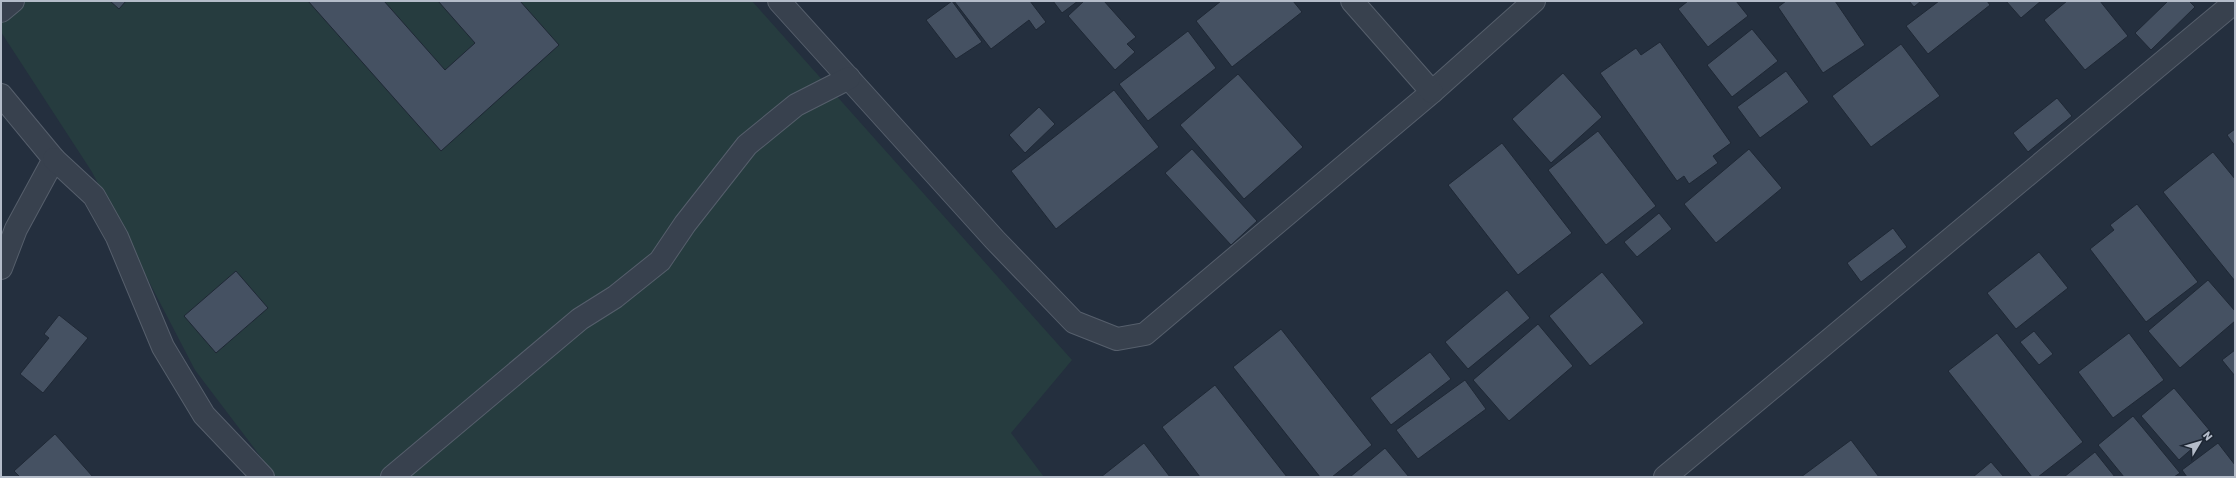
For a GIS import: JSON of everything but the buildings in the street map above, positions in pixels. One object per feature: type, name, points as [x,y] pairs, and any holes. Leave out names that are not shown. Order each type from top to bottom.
[{"type":"street","points":[[1,11],[13,1]]},
{"type":"street","points":[[779,1],[995,240],[1074,322],[1117,339],[1145,334],[1432,92],[1534,1]]},
{"type":"street","points":[[1352,1],[1432,92]]},
{"type":"street","points":[[1665,477],[2235,2]]},
{"type":"street","points":[[392,477],[580,319],[615,298],[660,261],[685,224],[747,145],[796,105],[849,78]]},
{"type":"street","points":[[1,94],[54,160],[94,196],[117,238],[163,347],[204,416],[263,477]]},
{"type":"street","points":[[1,268],[16,229],[54,160]]},
{"type":"green space","points":[[1,1],[752,1],[1072,360],[1011,433],[1044,477],[276,477],[195,370],[92,172],[1,32]]}]
